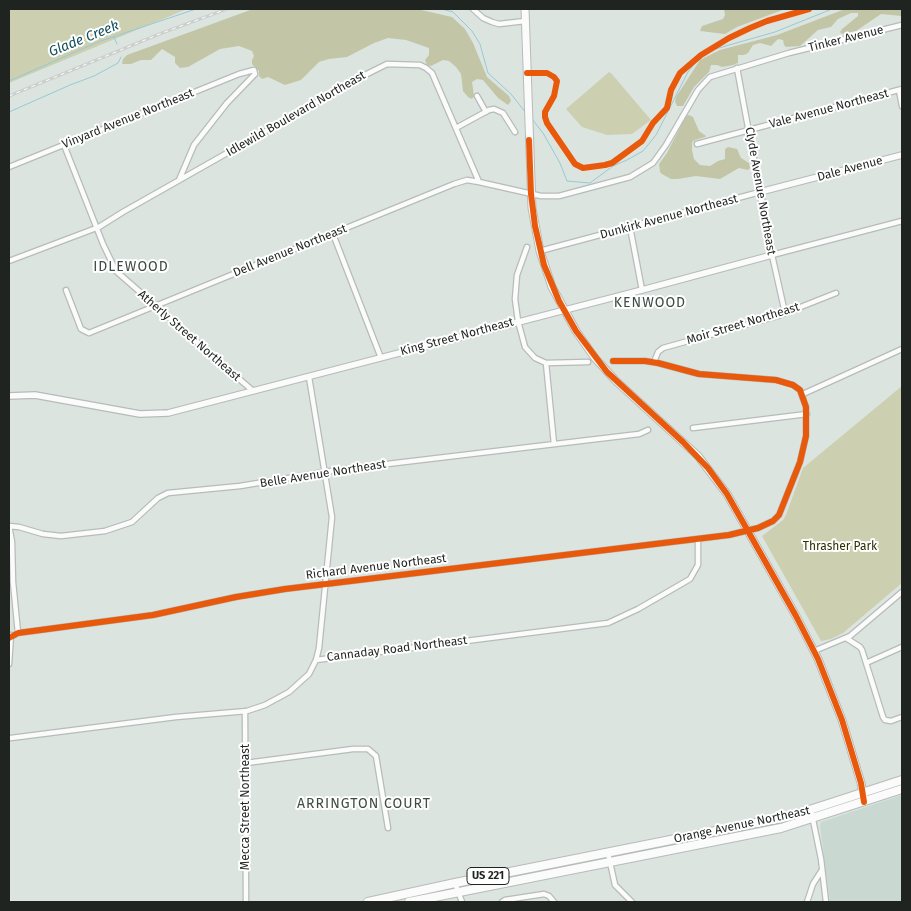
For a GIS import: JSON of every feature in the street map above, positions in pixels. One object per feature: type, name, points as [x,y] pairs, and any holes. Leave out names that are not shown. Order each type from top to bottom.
[{"type":"highway","name":"Orange Avenue Northeast","points":[[409,902],[781,828],[863,793],[902,780]]},
{"type":"highway","name":"Orange Avenue Northeast","points":[[368,902],[455,883],[812,814],[864,802],[902,789]]},
{"type":"main road","points":[[525,9],[531,194],[540,251],[552,287],[563,310],[586,346],[607,372],[683,442],[708,468],[727,494],[814,651],[842,720],[864,802]]},
{"type":"street","points":[[473,9],[484,18],[499,24],[525,21]]},
{"type":"street","name":"Tinker Avenue","points":[[531,194],[547,197],[559,196],[617,181],[647,168],[661,153],[704,82],[710,77],[789,53],[902,25]]},
{"type":"street","name":"Idlewild Boulevard Northeast","points":[[9,261],[97,228],[387,64],[412,64],[430,70],[479,182]]},
{"type":"street","name":"Clyde Avenue Northeast","points":[[737,68],[772,255],[785,313]]},
{"type":"street","name":"Vinyard Avenue Northeast","points":[[9,167],[254,70],[255,74],[227,103],[199,138],[178,181]]},
{"type":"street","points":[[900,90],[902,106]]},
{"type":"street","name":"Vale Avenue Northeast","points":[[697,144],[900,90]]},
{"type":"street","points":[[477,96],[486,112]]},
{"type":"street","points":[[456,128],[494,109],[501,111],[515,132]]},
{"type":"street","name":"Atherly Street Northeast","points":[[64,144],[110,262],[116,271],[253,392]]},
{"type":"street","name":"Dale Avenue","points":[[798,182],[902,155]]},
{"type":"street","name":"Dell Avenue Northeast","points":[[66,290],[81,329],[89,333],[461,181],[479,182]]},
{"type":"street","points":[[479,182],[531,194]]},
{"type":"street","name":"Dunkirk Avenue Northeast","points":[[540,251],[798,182]]},
{"type":"street","name":"King Street Northeast","points":[[9,396],[35,396],[135,413],[159,414],[181,410],[902,220]]},
{"type":"street","points":[[630,227],[642,290]]},
{"type":"street","points":[[333,234],[381,358]]},
{"type":"street","points":[[527,247],[519,266],[514,299],[523,343],[528,352],[546,363],[588,362]]},
{"type":"street","name":"Moir Street Northeast","points":[[654,362],[659,351],[663,348],[785,313],[836,293]]},
{"type":"street","points":[[612,361],[654,362],[699,374],[776,380],[793,385],[803,394],[902,349]]},
{"type":"street","points":[[546,363],[554,444]]},
{"type":"street","points":[[309,377],[332,517],[319,648],[316,660]]},
{"type":"street","name":"Richard Avenue Northeast","points":[[10,637],[18,632],[139,617],[261,593],[698,539],[749,531],[773,521],[784,507],[804,448],[807,414],[803,394]]},
{"type":"street","points":[[693,428],[807,414]]},
{"type":"street","name":"Belle Avenue Northeast","points":[[9,526],[42,534],[60,536],[105,531],[132,522],[158,498],[168,493],[240,486],[325,472],[639,434],[648,430]]},
{"type":"street","points":[[9,526],[12,542],[13,582],[18,632]]},
{"type":"street","name":"Cannaday Road Northeast","points":[[11,738],[167,718],[245,711],[265,706],[295,688],[309,674],[316,660],[608,623],[638,609],[690,579],[698,564],[698,539]]},
{"type":"street","points":[[814,651],[846,638],[862,627],[902,592]]},
{"type":"street","points":[[9,664],[10,637]]},
{"type":"street","points":[[846,638],[860,647],[883,717],[888,721],[902,717]]},
{"type":"street","points":[[866,663],[902,647]]},
{"type":"street","name":"Mecca Street Northeast","points":[[245,711],[246,902]]},
{"type":"street","points":[[246,763],[365,749],[374,753],[388,828]]},
{"type":"street","points":[[812,814],[826,902]]},
{"type":"street","points":[[608,853],[615,885],[632,902]]},
{"type":"street","points":[[807,902],[822,870]]},
{"type":"street","points":[[455,883],[462,902]]},
{"type":"street","points":[[502,902],[544,894],[554,902]]},
{"type":"shaded area","points":[[902,795],[902,902],[830,902],[821,822]]},
{"type":"green space","points":[[9,9],[187,9],[9,83]]},
{"type":"green space","points":[[253,9],[417,9],[452,17],[465,29],[487,77],[509,96],[511,101],[508,105],[498,98],[483,80],[477,79],[472,82],[474,96],[472,99],[468,97],[463,91],[461,74],[449,61],[443,60],[431,66],[427,65],[425,60],[429,55],[429,48],[406,40],[388,38],[347,57],[319,62],[301,80],[285,85],[268,77],[262,79],[259,76],[259,71],[252,64],[254,56],[252,51],[239,46],[220,49],[188,67],[180,68],[175,63],[175,57],[162,49],[151,60],[122,64],[123,59],[127,55]]},
{"type":"green space","points":[[724,9],[785,9],[737,27],[725,34],[700,31],[702,26],[723,19],[725,15]]},
{"type":"green space","points":[[845,9],[902,9],[902,16],[881,14],[856,31],[842,34],[840,32],[842,29],[858,16],[858,13],[851,13],[838,19],[831,27],[818,30],[800,46],[786,47],[783,40],[778,39],[771,46],[760,43],[753,45],[748,53],[738,55],[738,63],[722,67],[711,65],[709,72],[694,87],[683,106],[677,106],[675,102],[676,97],[700,60],[720,50],[777,35]]},
{"type":"green space","points":[[609,72],[651,120],[632,134],[607,135],[582,127],[566,109]]},
{"type":"green space","points":[[686,116],[693,117],[699,131],[706,136],[692,142],[694,159],[700,165],[710,166],[725,159],[725,149],[728,147],[737,149],[741,158],[749,163],[750,168],[748,170],[739,168],[720,179],[696,176],[671,179],[662,174],[659,164],[667,153]]},
{"type":"green space","name":"Thrasher Park","points":[[902,386],[902,583],[843,633],[831,639],[821,641],[762,536],[783,520],[803,468]]},
{"type":"waterway","name":"Glade Creek","points":[[9,81],[98,42],[196,9]]},
{"type":"waterway","name":"Glade Creek","points":[[442,9],[453,12],[472,31],[480,44],[488,73],[511,94],[526,113]]},
{"type":"waterway","name":"Glade Creek","points":[[532,119],[543,133],[560,163],[567,181],[590,183],[613,166],[643,151],[656,135],[688,72],[698,59],[708,51],[775,32],[832,9]]},
{"type":"waterway","points":[[114,37],[117,44]]},
{"type":"waterway","points":[[9,112],[94,76],[118,63],[121,57]]},
{"type":"railway","points":[[9,96],[162,33],[227,9]]},
{"type":"cycle path","points":[[527,73],[547,73],[557,81],[554,96],[545,112],[545,117],[547,123],[575,164],[583,168],[605,165],[612,163],[642,141],[653,123],[667,108],[671,90],[680,73],[701,55],[750,28],[809,9]]},
{"type":"cycle path","points":[[529,140],[531,194],[535,226],[544,265],[559,301],[576,331],[607,372],[683,442],[708,468],[727,494],[796,616],[818,659],[842,720],[861,783],[864,802]]},
{"type":"cycle path","points":[[9,638],[18,633],[153,615],[236,597],[285,589],[729,535],[758,528],[773,521],[779,515],[800,462],[806,436],[806,407],[800,390],[793,385],[776,380],[699,374],[645,361],[613,361]]},
{"type":"district","name":"IDLEWOOD","points":[[131,267]]},
{"type":"district","name":"KENWOOD","points":[[650,303]]},
{"type":"district","name":"ARRINGTON COURT","points":[[364,804]]}]
